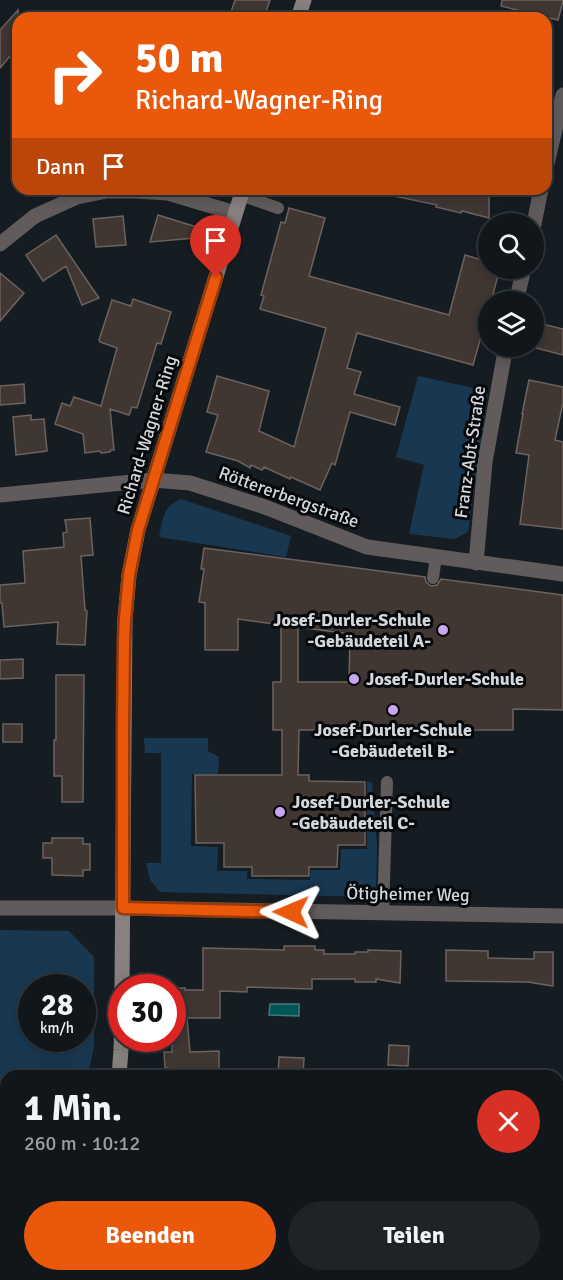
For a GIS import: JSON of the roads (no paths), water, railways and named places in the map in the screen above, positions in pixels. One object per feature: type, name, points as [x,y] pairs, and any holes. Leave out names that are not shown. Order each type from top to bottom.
[{"type":"street","points":[[557,148],[563,95]]},
{"type":"street","points":[[0,244],[35,216],[76,197],[86,195]]},
{"type":"street","points":[[175,195],[236,213]]},
{"type":"street","name":"Richard-Wagner-Ring","points":[[122,974],[123,728],[125,619],[129,575],[153,480],[241,195]]},
{"type":"street","points":[[537,213],[541,195]]},
{"type":"street","name":"Franz-Abt-Straße","points":[[476,563],[485,462],[504,357]]},
{"type":"street","name":"Röttererbergstraße","points":[[0,495],[153,480],[190,483],[265,507],[367,547],[563,574]]},
{"type":"street","name":"Ötigheimer Weg","points":[[0,908],[563,916]]},
{"type":"street","points":[[119,1070],[121,1052]]},
{"type":"lane","points":[[249,195],[278,208]]},
{"type":"lane","points":[[433,578],[436,556]]},
{"type":"lane","points":[[383,913],[387,782]]},
{"type":"place","name":"Josef-Durler-Schule -Gebäudeteil A-","points":[[443,630]]},
{"type":"place","name":"Josef-Durler-Schule","points":[[354,679]]},
{"type":"place","name":"Josef-Durler-Schule -Gebäudeteil B-","points":[[393,710]]},
{"type":"place","name":"Josef-Durler-Schule -Gebäudeteil C-","points":[[280,812]]}]
